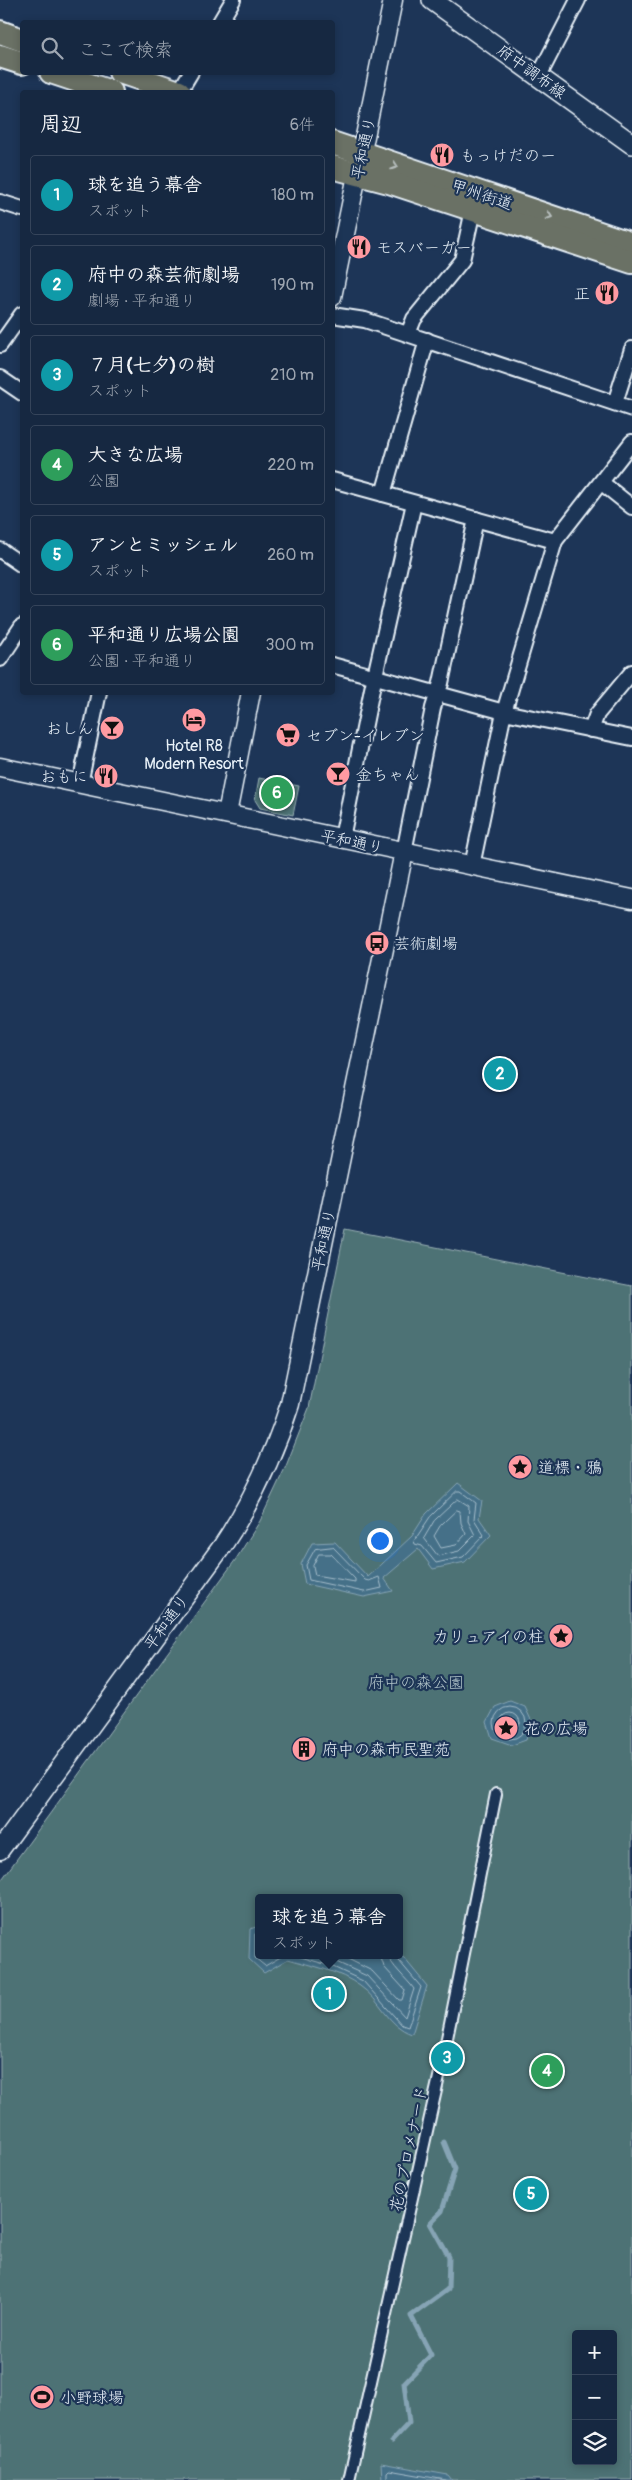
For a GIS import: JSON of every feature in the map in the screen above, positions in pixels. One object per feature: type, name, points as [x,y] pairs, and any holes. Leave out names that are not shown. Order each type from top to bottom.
[{"type":"highway","points":[[0,32],[20,39]]},
{"type":"highway","points":[[0,56],[20,62]]},
{"type":"highway","points":[[59,75],[105,90]]},
{"type":"highway","points":[[129,75],[173,90]]},
{"type":"highway","name":"甲州街道","points":[[335,146],[389,182],[632,262]]},
{"type":"highway","name":"甲州街道","points":[[335,166],[360,164],[632,244]]},
{"type":"main road","name":"府中調布線","points":[[432,0],[632,144]]},
{"type":"street","points":[[221,20],[232,0]]},
{"type":"street","name":"平和通り","points":[[335,282],[393,0]]},
{"type":"street","points":[[539,76],[578,0]]},
{"type":"street","points":[[180,90],[189,75]]},
{"type":"street","points":[[0,202],[20,208]]},
{"type":"street","points":[[408,334],[414,320],[462,260],[473,210]]},
{"type":"street","points":[[335,315],[366,320],[632,409]]},
{"type":"street","points":[[0,345],[20,317]]},
{"type":"street","points":[[383,494],[427,340]]},
{"type":"street","points":[[615,403],[632,349]]},
{"type":"street","points":[[0,378],[20,392]]},
{"type":"street","points":[[472,866],[504,712],[555,541],[632,442]]},
{"type":"street","points":[[335,481],[555,541]]},
{"type":"street","points":[[602,483],[632,507]]},
{"type":"street","points":[[342,838],[375,677],[414,503]]},
{"type":"street","points":[[476,519],[404,852],[632,899]]},
{"type":"street","points":[[0,550],[20,565]]},
{"type":"street","points":[[0,659],[20,629]]},
{"type":"street","points":[[335,666],[504,712],[632,738]]},
{"type":"street","points":[[591,730],[597,714],[632,672]]},
{"type":"street","points":[[80,784],[98,695]]},
{"type":"street","points":[[227,814],[250,695]]},
{"type":"street","name":"平和通り","points":[[0,767],[404,852],[290,1404],[271,1460],[241,1517],[223,1545],[0,1850]]},
{"type":"street","name":"花のプロメナード","points":[[349,2480],[441,2068],[496,1794]]},
{"type":"green space","points":[[259,778],[299,786],[293,815],[260,808],[255,800]]},
{"type":"green space","name":"府中の森公園","points":[[345,1229],[632,1286],[632,2480],[0,2480],[0,1882],[236,1559],[260,1521],[286,1466],[309,1408]]},
{"type":"water","points":[[458,1483],[482,1501],[479,1518],[491,1535],[465,1562],[433,1569],[418,1549],[384,1578],[393,1591],[364,1597],[305,1584],[301,1564],[312,1543],[335,1542],[368,1577],[412,1536],[426,1514]]},
{"type":"water","points":[[510,1701],[525,1707],[532,1722],[526,1740],[512,1745],[492,1738],[487,1722],[495,1707]]},
{"type":"water","points":[[255,1927],[255,1959],[288,1959],[264,1973],[249,1959],[250,1929]]},
{"type":"water","points":[[404,1958],[427,1986],[412,2034],[396,2025],[360,1986],[344,1976],[288,1959]]},
{"type":"water","points":[[381,2463],[448,2475],[452,2480],[382,2480]]},
{"type":"waterway","points":[[392,2441],[409,2423],[404,2383],[431,2355],[411,2316],[448,2289],[449,2257],[430,2223],[442,2211],[455,2169],[444,2142]]},
{"type":"place","name":"もっけだのー","points":[[442,155]]},
{"type":"place","name":"モスバーガー","points":[[359,247]]},
{"type":"place","name":"正","points":[[607,293]]},
{"type":"place","name":"Hotel R8 Modern Resort","points":[[194,720]]},
{"type":"place","name":"おしん","points":[[112,728]]},
{"type":"place","name":"セブン-イレブン","points":[[288,735]]},
{"type":"place","name":"金ちゃん","points":[[338,774]]},
{"type":"place","name":"おもに","points":[[106,776]]},
{"type":"place","name":"平和通り広場公園","points":[[277,793]]},
{"type":"place","name":"芸術劇場","points":[[377,943]]},
{"type":"place","name":"府中の森芸術劇場","points":[[500,1074]]},
{"type":"place","name":"道標・鴉","points":[[520,1467]]},
{"type":"place","name":"カリュアイの柱","points":[[561,1636]]},
{"type":"place","name":"花の広場","points":[[506,1728]]},
{"type":"place","name":"府中の森市民聖苑","points":[[304,1749]]},
{"type":"place","name":"球を追う幕舎","points":[[329,1994]]},
{"type":"place","name":"７月(七夕)の樹","points":[[447,2058]]},
{"type":"place","name":"大きな広場","points":[[547,2071]]},
{"type":"place","name":"アンとミッシェル","points":[[531,2194]]},
{"type":"place","name":"小野球場","points":[[42,2397]]}]
